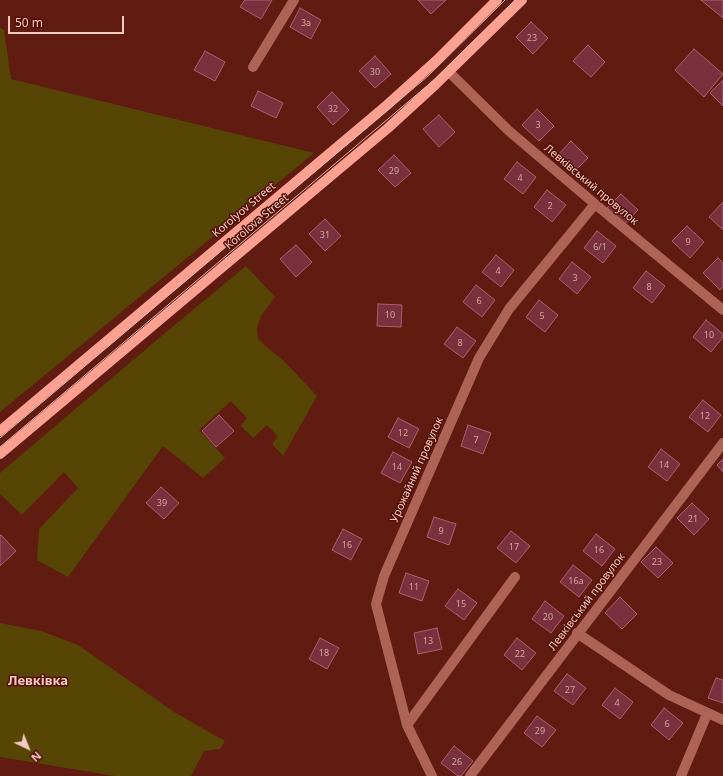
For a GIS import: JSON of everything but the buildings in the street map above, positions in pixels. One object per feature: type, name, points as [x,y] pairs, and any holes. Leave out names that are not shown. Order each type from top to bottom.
[{"type":"main road","name":"Korolyov Street","points":[[0,431],[387,105],[437,60],[498,0]]},
{"type":"main road","name":"Korolova Street","points":[[0,454],[353,158],[449,72],[522,0]]},
{"type":"street","points":[[253,67],[294,0]]},
{"type":"street","name":"Левківський провулок","points":[[449,72],[509,131],[723,310]]},
{"type":"street","name":"Урожайний провулок","points":[[432,776],[407,725],[376,604],[384,576],[479,358],[509,309],[595,204]]},
{"type":"street","name":"Левківський провулок","points":[[470,776],[577,633],[723,443]]},
{"type":"street","points":[[407,725],[515,577]]},
{"type":"street","points":[[577,633],[669,695],[707,714],[723,720]]},
{"type":"street","points":[[681,776],[707,714]]},
{"type":"shaded area","points":[[0,28],[4,30],[11,79],[314,153],[0,412]]},
{"type":"shaded area","points":[[246,266],[275,297],[261,316],[257,328],[258,338],[284,361],[317,396],[283,456],[272,444],[278,436],[267,425],[253,438],[241,426],[247,418],[231,401],[199,430],[225,458],[203,478],[163,446],[68,577],[37,560],[39,529],[78,488],[64,472],[22,515],[0,494],[0,473]]},
{"type":"shaded area","points":[[0,623],[41,631],[78,645],[174,712],[225,741],[220,749],[204,751],[191,776],[115,776],[0,757]]},
{"type":"tram line","points":[[0,438],[428,76],[505,0]]},
{"type":"tram line","points":[[0,447],[434,80],[515,0]]},
{"type":"district","name":"Левківка","points":[[38,681]]}]
